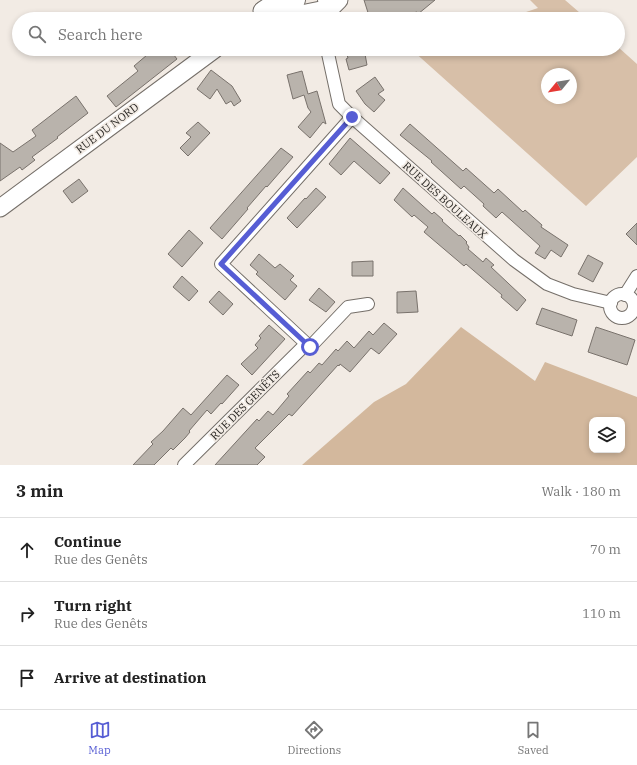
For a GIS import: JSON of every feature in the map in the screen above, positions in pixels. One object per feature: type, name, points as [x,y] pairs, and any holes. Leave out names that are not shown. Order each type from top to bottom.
[{"type":"street","points":[[262,12],[269,6],[288,0]]},
{"type":"street","points":[[288,12],[331,7]]},
{"type":"street","name":"RUE DU NORD","points":[[0,208],[206,56]]},
{"type":"street","name":"RUE DES BOULEAUX","points":[[329,56],[339,104],[514,260],[547,284],[573,294],[611,303]]},
{"type":"street","points":[[306,344],[221,264],[352,117]]},
{"type":"street","points":[[625,295],[637,276]]},
{"type":"street","points":[[618,295],[625,295],[632,300],[635,312],[620,318],[614,315],[610,310],[611,303],[613,298],[618,295]]},
{"type":"street","name":"RUE DES GENÊTS","points":[[184,465],[306,344],[310,347],[348,307],[368,304]]},
{"type":"shaded area","points":[[530,0],[565,0],[579,12],[526,12],[538,8]]},
{"type":"shaded area","points":[[625,53],[637,64],[637,157],[586,206],[419,56],[625,56]]},
{"type":"shaded area","points":[[461,327],[535,381],[545,362],[637,397],[637,465],[302,465],[374,402],[406,384]]},
{"type":"building","points":[[364,0],[435,0],[420,12],[368,12]]},
{"type":"building","points":[[146,56],[175,56],[177,59],[116,107],[107,96],[138,71],[134,66]]},
{"type":"building","points":[[347,56],[365,56],[367,65],[349,70],[346,59],[348,58]]},
{"type":"building","points":[[211,70],[232,86],[241,101],[234,106],[231,101],[226,104],[217,89],[210,99],[197,89]]},
{"type":"building","points":[[302,71],[308,94],[317,91],[326,124],[323,122],[310,138],[298,127],[311,112],[308,108],[304,95],[293,99],[287,75]]},
{"type":"building","points":[[375,77],[384,90],[378,94],[385,100],[374,112],[365,104],[356,91]]},
{"type":"building","points":[[76,96],[88,113],[32,157],[35,160],[22,170],[20,167],[0,181],[0,143],[13,152],[36,136],[32,130]]},
{"type":"building","points":[[198,122],[210,133],[188,156],[180,148],[191,137],[186,133]]},
{"type":"building","points":[[410,124],[463,171],[466,168],[494,193],[498,189],[523,212],[525,210],[542,225],[541,227],[568,245],[561,257],[551,250],[545,259],[535,253],[540,246],[502,212],[496,218],[483,206],[484,204],[464,186],[461,189],[431,162],[432,161],[400,135]]},
{"type":"building","points":[[350,138],[390,173],[380,184],[354,161],[341,175],[329,164]]},
{"type":"building","points":[[281,148],[293,157],[267,187],[266,186],[222,239],[210,228]]},
{"type":"building","points":[[79,179],[88,191],[72,203],[63,191]]},
{"type":"building","points":[[316,188],[326,197],[297,228],[287,218]]},
{"type":"building","points":[[403,188],[432,214],[434,212],[443,220],[442,221],[459,236],[460,235],[467,242],[466,243],[469,247],[468,249],[483,262],[486,258],[494,265],[491,267],[526,300],[517,311],[501,297],[502,295],[466,264],[464,266],[424,232],[428,227],[414,215],[412,217],[394,200]]},
{"type":"building","points":[[637,223],[637,245],[626,234]]},
{"type":"building","points":[[189,230],[203,243],[182,267],[168,254]]},
{"type":"building","points":[[259,254],[275,268],[280,264],[294,276],[290,280],[297,286],[285,300],[256,274],[258,272],[250,265]]},
{"type":"building","points":[[588,255],[603,263],[593,282],[578,274]]},
{"type":"building","points":[[373,261],[373,276],[352,276],[352,262]]},
{"type":"building","points":[[182,276],[198,291],[189,301],[173,287]]},
{"type":"building","points":[[319,288],[335,302],[326,312],[309,300]]},
{"type":"building","points":[[219,291],[233,304],[223,315],[209,302]]},
{"type":"building","points":[[416,291],[418,312],[397,313],[397,292]]},
{"type":"building","points":[[542,308],[577,320],[572,336],[536,324]]},
{"type":"building","points":[[384,323],[397,334],[379,354],[371,348],[350,372],[340,364],[339,366],[338,365],[292,416],[289,414],[255,448],[265,457],[257,465],[215,465],[257,419],[259,421],[268,411],[273,415],[289,396],[287,394],[308,371],[310,373],[319,363],[322,365],[336,349],[338,351],[347,341],[354,348],[369,331],[373,335]]},
{"type":"building","points":[[269,325],[285,339],[252,375],[241,364],[258,348],[255,345],[261,338],[259,336]]},
{"type":"building","points":[[596,327],[635,340],[627,365],[588,352]]},
{"type":"building","points":[[227,375],[239,385],[222,404],[221,403],[211,414],[207,410],[185,438],[173,450],[171,448],[154,465],[133,465],[153,444],[151,442],[183,408],[191,415]]},
{"type":"route","points":[[310,347],[221,264],[352,117]]}]
